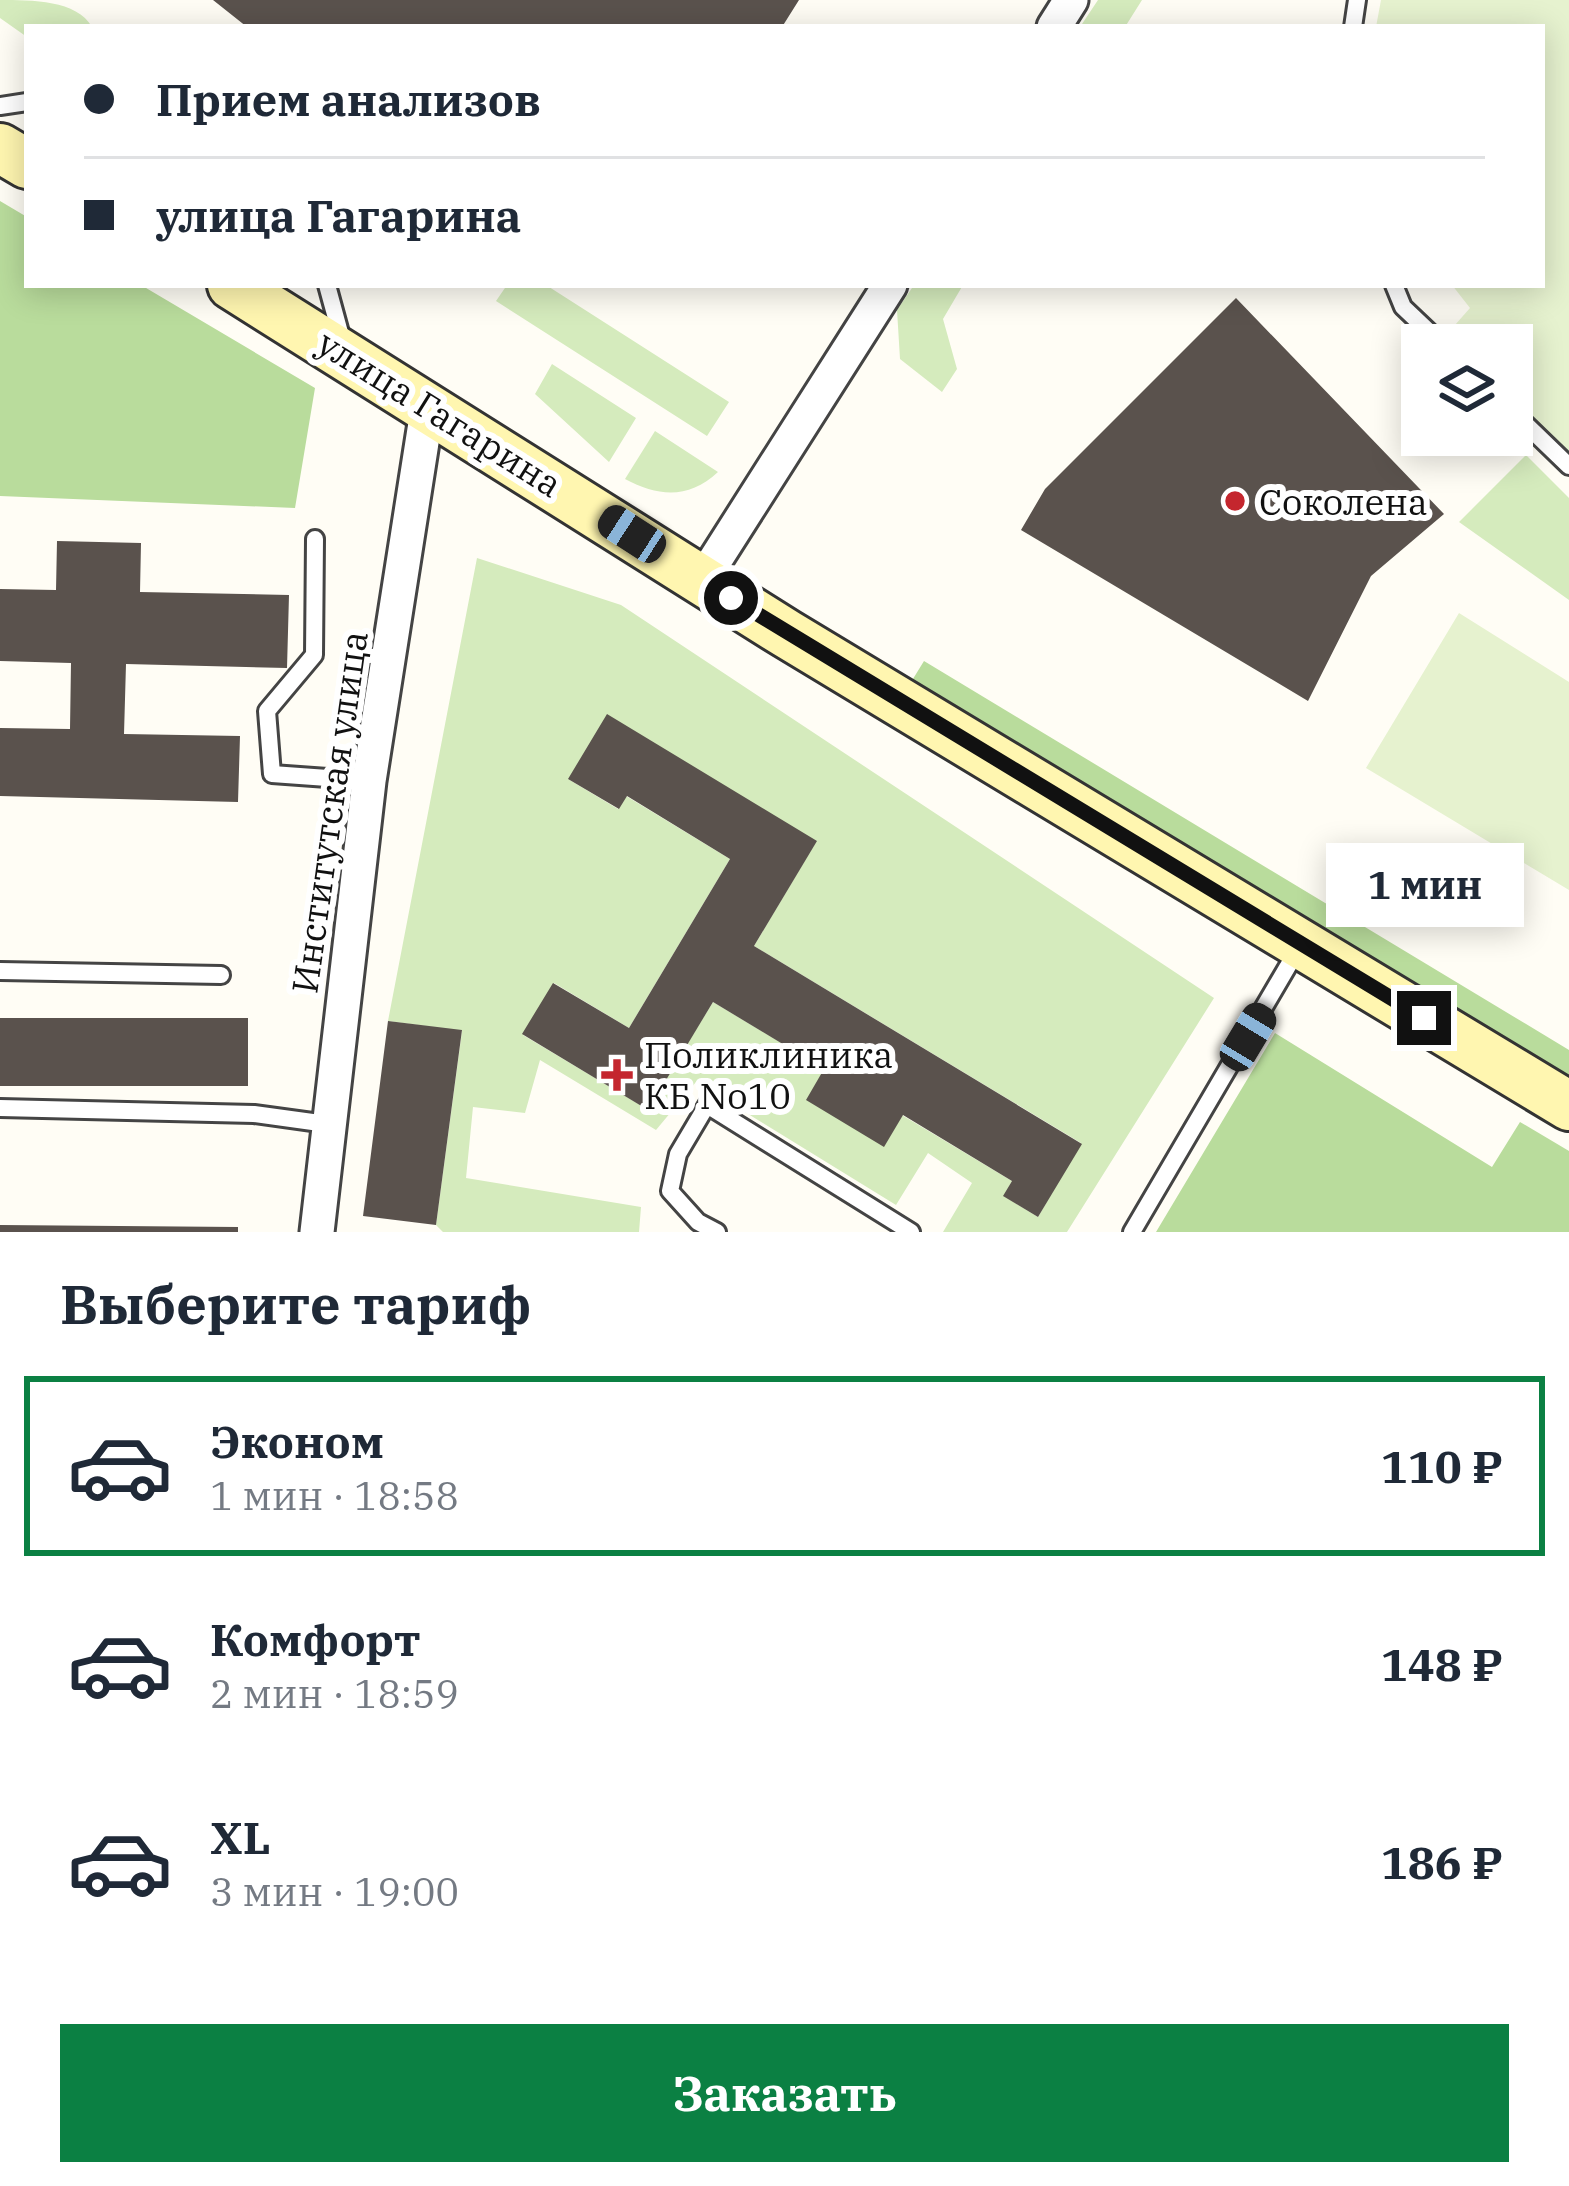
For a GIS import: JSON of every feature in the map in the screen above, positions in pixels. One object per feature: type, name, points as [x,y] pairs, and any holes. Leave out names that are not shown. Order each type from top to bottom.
[{"type":"main road","name":"улица Гагарина","points":[[237,288],[703,579],[1569,1106]]},
{"type":"street","points":[[703,579],[888,288]]},
{"type":"street","name":"Институтская улица","points":[[317,1232],[369,781],[428,404]]},
{"type":"lane","points":[[328,288],[346,352]]},
{"type":"lane","points":[[1395,288],[1403,307],[1421,324]]},
{"type":"lane","points":[[1533,431],[1569,466]]},
{"type":"lane","points":[[315,539],[314,656],[267,711],[272,774],[369,781]]},
{"type":"lane","points":[[1132,1232],[1301,943]]},
{"type":"lane","points":[[0,971],[221,975]]},
{"type":"lane","points":[[717,1232],[698,1222],[670,1191],[678,1154],[707,1106],[911,1232]]},
{"type":"lane","points":[[0,1108],[254,1114],[327,1124]]},
{"type":"green space","points":[[0,0],[39,1],[76,11],[90,24],[24,24],[24,35],[0,18]]},
{"type":"green space","points":[[1098,0],[1142,0],[1127,24],[1082,24]]},
{"type":"green space","points":[[1381,0],[1569,0],[1569,453],[1533,418],[1533,324],[1456,324],[1470,308],[1454,288],[1545,288],[1545,24],[1377,24]]},
{"type":"green space","points":[[0,201],[24,215],[24,288],[146,288],[315,388],[295,508],[0,496]]},
{"type":"green space","points":[[505,288],[551,288],[729,402],[707,436],[496,301]]},
{"type":"green space","points":[[912,288],[961,288],[943,319],[957,369],[942,392],[900,359],[897,310]]},
{"type":"green space","points":[[552,364],[636,418],[609,462],[535,394]]},
{"type":"green space","points":[[655,431],[718,472],[696,487],[673,492],[625,479]]},
{"type":"green space","points":[[1527,456],[1569,498],[1569,600],[1459,522]]},
{"type":"green space","points":[[477,558],[621,605],[1214,998],[1067,1232],[943,1232],[972,1183],[928,1153],[896,1205],[696,1082],[656,1130],[540,1060],[525,1113],[473,1107],[466,1178],[641,1207],[639,1232],[443,1232],[436,1225],[462,1031],[388,1021]],"holes":[[[568,779],[816,842],[754,946],[1081,1143],[1038,1217],[1004,1196],[1012,1181],[713,1002],[647,1109],[523,1035],[554,983],[629,1028],[730,859],[626,796],[618,809]]]},
{"type":"green space","points":[[1459,613],[1569,682],[1569,890],[1366,768]]},
{"type":"green space","points":[[924,661],[1569,1050],[1569,1081],[908,687]]},
{"type":"green space","points":[[1275,1033],[1492,1167],[1520,1122],[1569,1151],[1569,1232],[1156,1232]]},
{"type":"building","points":[[213,0],[799,0],[784,24],[243,24]]},
{"type":"building","name":"Соколена","points":[[1236,298],[1444,514],[1371,576],[1308,701],[1021,530],[1045,489]]},
{"type":"building","points":[[57,541],[141,543],[140,592],[289,595],[287,668],[126,664],[124,734],[240,736],[238,802],[0,796],[0,728],[70,729],[71,663],[0,661],[0,589],[56,590]]},
{"type":"building","points":[[607,714],[817,841],[754,946],[1082,1144],[1038,1217],[1003,1196],[1012,1181],[903,1115],[884,1147],[806,1100],[824,1069],[713,1002],[648,1110],[522,1034],[553,983],[629,1028],[730,859],[627,796],[619,809],[568,779]]},
{"type":"building","points":[[0,1018],[248,1018],[248,1086],[0,1086]]},
{"type":"building","points":[[388,1021],[462,1030],[436,1225],[363,1216]]},
{"type":"building","points":[[0,1225],[238,1227],[238,1232],[0,1232]]},
{"type":"place","name":"Соколена","points":[[1235,501]]},
{"type":"place","name":"Поликлиника КБ No10","points":[[617,1075]]},
{"type":"route","points":[[731,598],[1424,1018]]}]
